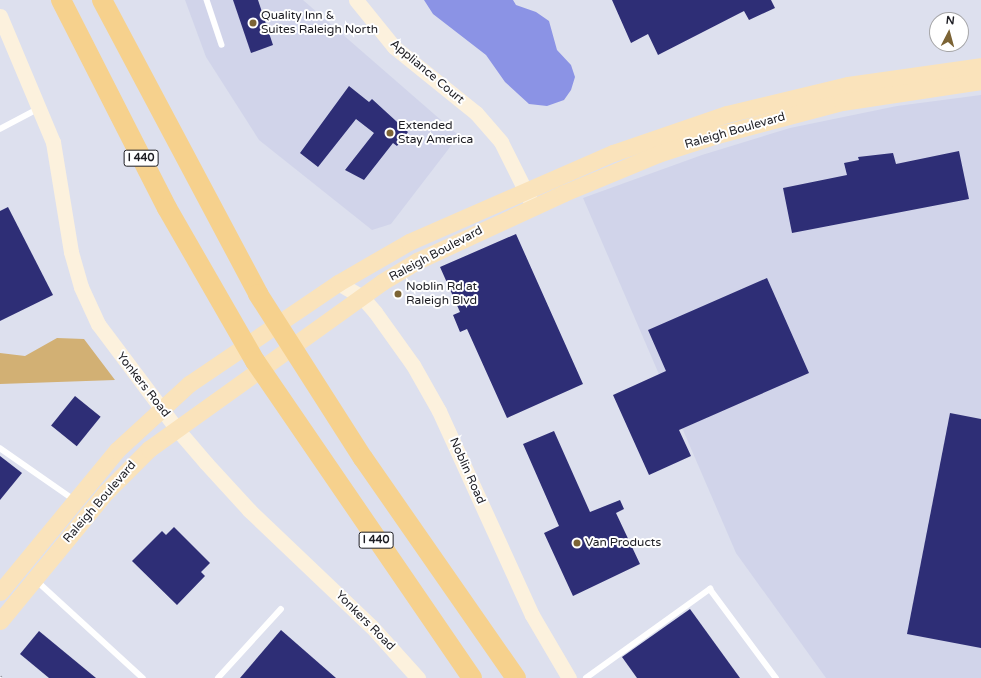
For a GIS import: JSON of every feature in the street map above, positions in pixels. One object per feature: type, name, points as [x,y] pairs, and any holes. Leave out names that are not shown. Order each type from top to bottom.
[{"type":"highway","name":"I 440","points":[[61,0],[167,208],[226,313],[280,401],[472,678]]},
{"type":"highway","name":"I 440","points":[[102,0],[258,294],[311,380],[516,678]]},
{"type":"main road","name":"Raleigh Boulevard","points":[[0,592],[117,450],[162,408],[217,362],[338,283],[409,242],[525,190],[613,153],[727,114],[848,85],[981,66]]},
{"type":"main road","name":"Raleigh Boulevard","points":[[0,621],[119,477],[149,448],[362,297],[435,251],[533,206],[658,154],[764,121],[894,93],[981,81]]},
{"type":"street","name":"Appliance Court","points":[[356,0],[394,47],[476,113],[501,142],[533,206]]},
{"type":"street","name":"Yonkers Road","points":[[0,16],[53,142],[65,225],[81,287],[98,324],[176,428],[249,510],[372,627],[418,678]]},
{"type":"street","name":"Noblin Road","points":[[338,283],[362,297],[413,365],[439,410],[518,587],[569,678]]},
{"type":"lane","points":[[207,0],[222,45]]},
{"type":"lane","points":[[0,129],[40,108]]},
{"type":"lane","points":[[0,448],[75,500]]},
{"type":"lane","points":[[35,578],[143,678]]},
{"type":"lane","points":[[586,678],[710,589],[776,678]]},
{"type":"lane","points":[[218,678],[281,610]]},
{"type":"shaded area","points":[[185,0],[303,0],[457,134],[457,138],[391,224],[372,230],[259,140],[206,57]]},
{"type":"shaded area","points":[[981,95],[981,678],[826,678],[736,553],[583,198],[702,155],[790,128],[897,106]]},
{"type":"shaded area","points":[[57,338],[84,339],[115,380],[0,384],[0,353],[25,356]]},
{"type":"water","points":[[424,0],[513,0],[516,5],[536,12],[549,21],[557,50],[571,65],[575,77],[571,90],[564,100],[547,106],[529,104],[505,82],[486,55],[433,14]]},
{"type":"building","name":"Quality Inn & Suites Raleigh North","points":[[233,0],[258,0],[273,45],[251,53]]},
{"type":"building","points":[[612,0],[771,0],[775,8],[749,20],[744,11],[658,55],[648,34],[631,43]]},
{"type":"building","name":"Extended Stay America","points":[[349,86],[369,102],[372,99],[408,132],[397,146],[393,143],[364,180],[345,170],[374,133],[356,119],[318,167],[300,153]]},
{"type":"building","points":[[959,151],[969,199],[792,233],[783,188],[847,175],[844,163],[859,160],[858,157],[893,153],[896,164]]},
{"type":"building","points":[[8,207],[53,295],[0,321],[0,211]]},
{"type":"building","points":[[516,234],[583,384],[507,418],[467,329],[460,332],[453,315],[460,312],[440,267]]},
{"type":"building","points":[[767,278],[809,373],[679,430],[691,456],[649,475],[613,395],[666,371],[648,330]]},
{"type":"building","points":[[75,396],[101,417],[77,446],[51,426]]},
{"type":"building","points":[[950,413],[981,419],[981,648],[907,634]]},
{"type":"building","points":[[554,431],[590,512],[620,500],[624,509],[616,513],[640,564],[573,596],[544,533],[559,526],[523,444]]},
{"type":"building","points":[[0,456],[22,473],[0,500]]},
{"type":"building","points":[[174,527],[210,563],[201,572],[205,576],[177,605],[132,561],[162,531],[166,535]]},
{"type":"building","points":[[690,609],[740,678],[637,678],[622,657]]},
{"type":"building","points":[[281,630],[336,678],[240,678]]},
{"type":"building","points":[[39,631],[96,678],[49,678],[20,654]]},
{"type":"place","name":"Quality Inn & Suites Raleigh North","points":[[253,23]]},
{"type":"place","name":"Extended Stay America","points":[[390,133]]},
{"type":"place","name":"Noblin Rd at Raleigh Blvd","points":[[398,294]]},
{"type":"place","name":"Van Products","points":[[577,543]]}]
